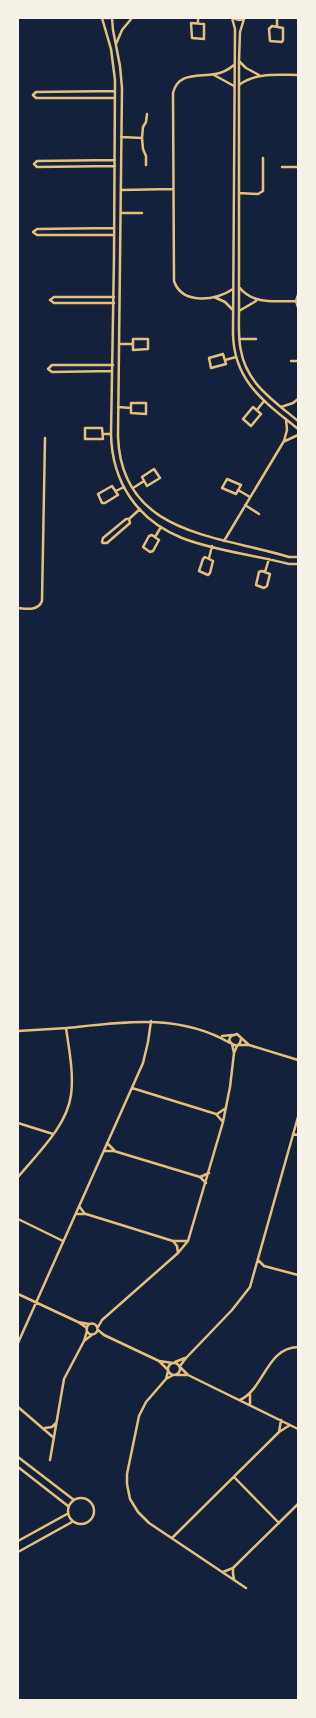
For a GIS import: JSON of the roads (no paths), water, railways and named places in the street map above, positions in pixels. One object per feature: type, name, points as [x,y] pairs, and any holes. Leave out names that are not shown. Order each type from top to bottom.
[{"type":"street","points":[[298,557],[289,557],[224,541],[200,535],[182,528],[162,518],[148,508],[133,488],[125,473],[119,451],[118,408],[122,104],[120,66],[112,18],[104,18],[112,57],[115,91],[114,303],[111,434],[114,462],[124,487],[140,509],[161,526],[182,538],[289,564],[298,564]]},
{"type":"street","points":[[116,45],[122,30],[132,18]]},
{"type":"street","points":[[198,18],[198,23]]},
{"type":"street","points":[[298,421],[263,392],[251,377],[243,360],[240,339],[239,311],[239,61],[240,34],[244,18],[237,20],[232,18],[235,34],[234,339],[236,357],[247,381],[264,401],[298,429]]},
{"type":"street","points":[[277,18],[277,27]]},
{"type":"street","points":[[198,23],[204,24],[205,37],[202,40],[191,38],[191,24],[198,23]]},
{"type":"street","points":[[277,27],[283,28],[283,41],[271,42],[270,28],[277,27]]},
{"type":"street","points":[[235,34],[240,34]]},
{"type":"street","points":[[239,61],[246,68],[260,76]]},
{"type":"street","points":[[234,65],[224,72],[185,78],[179,82],[174,90],[173,189],[175,284],[181,292],[189,296],[214,297],[234,289]]},
{"type":"street","points":[[211,75],[225,80],[234,86]]},
{"type":"street","points":[[239,85],[249,79],[260,76],[298,75]]},
{"type":"street","points":[[115,91],[36,92],[33,95],[35,98],[115,98]]},
{"type":"street","points":[[53,98],[54,92]]},
{"type":"street","points":[[115,104],[122,104]]},
{"type":"street","points":[[146,114],[146,122],[143,127],[142,138],[142,149],[146,156],[146,165]]},
{"type":"street","points":[[121,137],[142,138]]},
{"type":"street","points":[[239,193],[258,194],[263,191],[263,158]]},
{"type":"street","points":[[115,160],[55,160],[37,161],[34,164],[36,167],[115,166]]},
{"type":"street","points":[[55,160],[55,166]]},
{"type":"street","points":[[282,167],[298,167]]},
{"type":"street","points":[[121,190],[173,189]]},
{"type":"street","points":[[121,213],[142,213]]},
{"type":"street","points":[[114,228],[37,229],[33,232],[35,235],[114,235]]},
{"type":"street","points":[[57,229],[57,235]]},
{"type":"street","points":[[114,257],[121,257]]},
{"type":"street","points":[[234,271],[239,271]]},
{"type":"street","points":[[239,287],[247,295],[256,300],[296,301]]},
{"type":"street","points":[[298,295],[296,301],[298,307]]},
{"type":"street","points":[[114,297],[54,297],[50,300],[52,303],[114,303]]},
{"type":"street","points":[[75,297],[75,303]]},
{"type":"street","points":[[214,297],[225,302],[234,311]]},
{"type":"street","points":[[239,311],[256,300]]},
{"type":"street","points":[[240,339],[256,338]]},
{"type":"street","points":[[134,339],[148,339],[148,349],[134,350],[133,344],[134,339]]},
{"type":"street","points":[[120,344],[133,344]]},
{"type":"street","points":[[223,354],[225,360],[225,365],[212,368],[208,358],[223,354]]},
{"type":"street","points":[[225,360],[236,357]]},
{"type":"street","points":[[291,360],[298,361]]},
{"type":"street","points":[[112,365],[52,365],[48,368],[50,371],[112,371]]},
{"type":"street","points":[[76,365],[76,371]]},
{"type":"street","points":[[281,407],[293,403],[298,399]]},
{"type":"street","points":[[257,410],[264,401]]},
{"type":"street","points":[[132,402],[145,403],[146,413],[131,414],[131,408],[132,402]]},
{"type":"street","points":[[118,408],[131,408]]},
{"type":"street","points":[[252,408],[257,410],[261,415],[251,426],[244,419],[252,408]]},
{"type":"street","points":[[224,541],[284,441],[287,430],[286,419]]},
{"type":"street","points":[[85,428],[102,428],[103,434],[103,438],[101,440],[86,439],[84,437],[85,428]]},
{"type":"street","points":[[103,434],[111,434]]},
{"type":"street","points":[[284,441],[291,437],[298,436]]},
{"type":"street","points":[[18,608],[34,609],[40,606],[42,601],[45,438]]},
{"type":"street","points":[[155,469],[160,478],[148,486],[144,481],[142,476],[155,469]]},
{"type":"street","points":[[228,479],[241,485],[238,490],[235,494],[222,487],[228,479]]},
{"type":"street","points":[[133,488],[144,481]]},
{"type":"street","points":[[112,486],[116,491],[117,496],[104,504],[98,495],[112,486]]},
{"type":"street","points":[[116,491],[124,487]]},
{"type":"street","points":[[238,490],[250,497]]},
{"type":"street","points":[[245,505],[259,514]]},
{"type":"street","points":[[144,513],[148,508]]},
{"type":"street","points":[[129,519],[130,523],[107,543],[105,544],[102,542],[102,538],[125,520],[129,519],[140,509]]},
{"type":"street","points":[[155,537],[161,526]]},
{"type":"street","points":[[150,535],[155,537],[159,541],[152,551],[150,552],[143,548],[150,535]]},
{"type":"street","points":[[209,558],[212,546]]},
{"type":"street","points":[[203,558],[209,558],[213,561],[210,574],[200,573],[203,558]]},
{"type":"street","points":[[265,572],[269,559]]},
{"type":"street","points":[[259,572],[265,572],[270,574],[266,587],[257,586],[259,572]]},
{"type":"street","points":[[18,1343],[35,1302],[132,1088],[145,1055],[151,1021]]},
{"type":"street","points":[[18,1031],[66,1028],[114,1022],[151,1021],[174,1024],[221,1036],[237,1034],[249,1045]]},
{"type":"street","points":[[18,1177],[53,1134],[65,1116],[71,1097],[72,1083],[66,1028]]},
{"type":"street","points":[[233,1035],[230,1038],[234,1052]]},
{"type":"street","points":[[221,1036],[231,1044],[249,1045],[298,1060]]},
{"type":"street","points":[[84,1341],[94,1334],[102,1320],[178,1253],[188,1241],[223,1122],[234,1052],[241,1039]]},
{"type":"street","points":[[132,1088],[216,1114],[223,1122]]},
{"type":"street","points":[[216,1114],[226,1108]]},
{"type":"street","points":[[246,1588],[149,1523],[138,1512],[130,1499],[127,1474],[139,1416],[146,1402],[166,1379],[180,1372],[180,1366],[186,1358],[219,1325],[246,1294],[252,1283],[298,1117]]},
{"type":"street","points":[[18,1123],[53,1134]]},
{"type":"street","points":[[293,1134],[298,1135]]},
{"type":"street","points":[[107,1143],[114,1151]]},
{"type":"street","points":[[104,1150],[114,1151],[200,1177],[206,1183]]},
{"type":"street","points":[[200,1177],[209,1173]]},
{"type":"street","points":[[79,1206],[86,1214]]},
{"type":"street","points":[[75,1214],[86,1214],[173,1241],[188,1241]]},
{"type":"street","points":[[18,1219],[63,1242]]},
{"type":"street","points":[[173,1241],[177,1246],[178,1253]]},
{"type":"street","points":[[258,1260],[264,1266],[298,1275]]},
{"type":"street","points":[[255,1270],[264,1266]]},
{"type":"street","points":[[18,1294],[78,1322],[94,1334],[104,1335],[159,1361],[174,1363],[180,1366],[188,1375],[298,1429]]},
{"type":"street","points":[[78,1322],[91,1323],[102,1320]]},
{"type":"street","points":[[91,1323],[104,1335]]},
{"type":"street","points":[[50,1460],[64,1379],[84,1341],[87,1329],[91,1323]]},
{"type":"street","points":[[239,1400],[250,1394],[276,1356],[287,1349],[298,1347]]},
{"type":"street","points":[[166,1379],[169,1365],[186,1358]]},
{"type":"street","points":[[159,1361],[175,1375],[188,1375]]},
{"type":"street","points":[[250,1394],[250,1405]]},
{"type":"street","points":[[18,1408],[44,1428],[54,1438]]},
{"type":"street","points":[[279,1432],[281,1420]]},
{"type":"street","points":[[44,1428],[52,1427],[56,1423]]},
{"type":"street","points":[[172,1538],[279,1432],[290,1425]]},
{"type":"street","points":[[18,1457],[74,1500]]},
{"type":"street","points":[[18,1467],[68,1506]]},
{"type":"street","points":[[234,1477],[279,1523]]},
{"type":"street","points":[[79,1498],[88,1500],[92,1504],[94,1513],[92,1518],[85,1524],[77,1524],[72,1522],[67,1514],[68,1506],[74,1500],[79,1498]]},
{"type":"street","points":[[222,1572],[233,1568],[298,1504]]},
{"type":"street","points":[[18,1541],[67,1514]]},
{"type":"street","points":[[18,1552],[72,1522]]},
{"type":"street","points":[[233,1568],[232,1574],[234,1580]]}]
